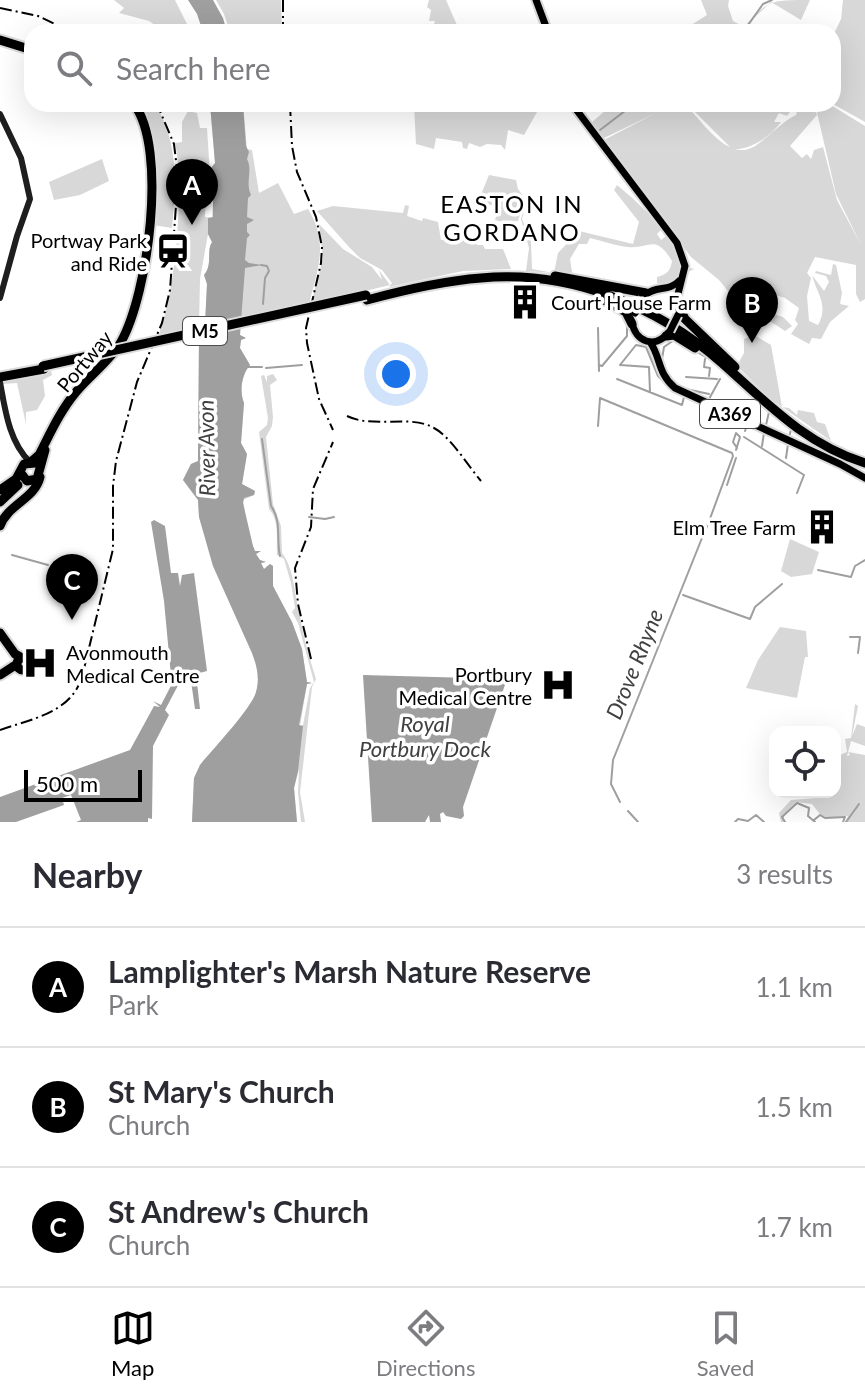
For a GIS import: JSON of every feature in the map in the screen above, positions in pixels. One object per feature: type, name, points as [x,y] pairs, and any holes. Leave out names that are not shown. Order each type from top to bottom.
[{"type":"highway","points":[[0,39],[24,46]]},
{"type":"highway","name":"Portway","points":[[0,526],[10,509],[37,487],[46,449],[70,403],[114,357],[132,329],[140,301],[150,209],[147,130],[137,112]]},
{"type":"highway","name":"Portway","points":[[0,490],[12,483],[39,455],[73,395],[121,342],[134,315],[144,271]]},
{"type":"highway","name":"M5","points":[[0,376],[481,273],[567,277],[645,296]]},
{"type":"highway","name":"M5","points":[[545,276],[588,285],[651,308],[700,339],[805,431],[865,461]]},
{"type":"highway","name":"M5","points":[[414,286],[480,278],[525,278],[592,290],[640,308],[698,343],[803,434],[829,448],[865,461]]},
{"type":"highway","name":"M5","points":[[525,278],[588,292],[622,309],[632,324]]},
{"type":"highway","name":"M5","points":[[679,312],[751,386]]},
{"type":"highway","name":"M5","points":[[666,335],[674,335],[739,379]]},
{"type":"highway","points":[[0,502],[14,488],[28,481],[36,480],[40,472],[37,465],[26,466],[28,481],[29,488],[0,516]]},
{"type":"highway","points":[[0,635],[19,664],[3,673]]},
{"type":"main road","points":[[536,0],[545,24]]},
{"type":"main road","points":[[578,112],[680,251],[685,270],[677,298],[679,312],[659,347],[658,363]]},
{"type":"main road","points":[[0,298],[30,199],[21,158],[2,117]]},
{"type":"main road","points":[[658,363],[650,342],[637,336],[632,324],[645,296],[673,287],[681,278],[683,266],[680,251]]},
{"type":"main road","points":[[663,288],[677,298]]},
{"type":"main road","points":[[650,342],[666,335]]},
{"type":"main road","name":"A369","points":[[658,363],[665,379],[683,393],[865,478]]},
{"type":"main road","points":[[0,376],[9,425],[26,466]]},
{"type":"main road","points":[[0,397],[6,427],[26,466]]},
{"type":"shaded area","points":[[114,0],[175,0],[187,24],[153,24],[119,13],[124,8]]},
{"type":"shaded area","points":[[216,0],[281,0],[282,24],[227,24]]},
{"type":"shaded area","points":[[429,0],[446,0],[456,24],[434,24],[435,21],[429,21],[431,10],[427,7]]},
{"type":"shaded area","points":[[701,0],[729,0],[733,21],[738,24],[693,24],[707,15]]},
{"type":"shaded area","points":[[786,0],[810,0],[801,20],[773,3]]},
{"type":"shaded area","points":[[843,0],[865,0],[865,122],[841,108]]},
{"type":"shaded area","points":[[841,111],[865,126],[865,299],[860,302],[856,294],[856,265],[815,257],[807,273],[811,278],[807,296],[809,321],[818,325],[822,311],[812,275],[824,291],[829,282],[826,276],[815,273],[831,275],[833,264],[836,265],[842,293],[840,304],[849,306],[830,322],[821,339],[812,338],[809,344],[791,334],[798,324],[795,320],[799,308],[785,298],[772,294],[764,311],[783,317],[792,326],[785,331],[732,296],[719,280],[691,257],[604,140],[656,113],[604,138],[592,122],[604,112],[692,112],[718,139],[737,150],[758,144],[797,112],[816,112],[817,115],[790,146],[802,158],[807,154],[811,159],[814,150],[823,147],[837,200],[861,245],[836,194],[817,112]]},
{"type":"shaded area","points":[[143,112],[159,112],[172,149],[175,180],[172,228],[153,225],[154,147]]},
{"type":"shaded area","points":[[187,112],[197,113],[200,128],[207,128],[210,175],[209,181],[206,181],[205,217],[212,218],[213,201],[209,200],[215,185],[216,177],[211,168],[215,163],[211,112],[221,112],[215,353],[271,674],[192,822],[194,778],[200,765],[247,708],[258,682],[252,653],[213,566],[199,517],[198,500],[183,480],[191,464],[198,461],[199,337],[205,324],[207,284],[204,275],[212,242],[208,234],[200,279],[199,327],[158,336],[169,295],[177,241],[179,185],[175,143],[182,142],[182,122]]},
{"type":"shaded area","points":[[241,112],[244,112],[247,149],[252,150],[259,193],[278,183],[294,214],[308,209],[320,245],[309,304],[241,319],[240,335],[246,338],[241,340],[240,348],[250,365],[242,383],[241,443],[247,454],[242,484],[255,491],[254,495],[243,500],[252,545],[255,551],[261,551],[256,554],[266,562],[261,563],[264,569],[270,564],[273,566],[273,586],[302,649],[307,682],[312,683],[307,684],[300,726],[303,725],[310,688],[314,682],[298,623],[292,612],[295,608],[291,583],[284,559],[277,555],[276,525],[269,509],[259,432],[267,425],[268,418],[261,376],[264,375],[267,382],[267,376],[273,374],[277,380],[270,385],[273,417],[266,437],[273,504],[281,526],[282,553],[291,573],[316,679],[312,687],[300,792],[305,822],[301,822],[299,770],[294,788],[297,822],[217,822],[274,741],[241,539],[236,132]]},
{"type":"shaded area","points":[[414,112],[537,112],[524,135],[508,130],[505,150],[501,145],[480,147],[469,143],[467,149],[463,148],[462,142],[436,138],[434,149],[416,144]]},
{"type":"shaded area","points":[[695,112],[790,112],[787,116],[779,113],[774,122],[781,122],[760,142],[746,148],[732,149]]},
{"type":"shaded area","points":[[102,159],[109,181],[80,195],[54,200],[49,182]]},
{"type":"shaded area","points":[[489,175],[516,180],[525,199],[518,221],[495,220],[499,207],[478,202]]},
{"type":"shaded area","points":[[617,185],[662,229],[657,234],[661,240],[667,235],[680,268],[676,281],[657,283],[657,277],[668,272],[672,261],[661,247],[652,244],[623,246],[590,238],[587,244],[579,244],[570,259],[572,272],[554,273],[558,253],[579,231],[633,244],[639,222],[614,190]]},
{"type":"shaded area","points":[[527,199],[522,219],[531,242],[532,269],[554,273],[526,271],[529,248],[521,219]]},
{"type":"shaded area","points":[[405,205],[409,206],[407,216],[438,222],[441,240],[474,239],[477,245],[483,245],[485,249],[503,249],[511,269],[463,271],[389,287],[392,283],[382,270],[360,258],[317,211],[333,206],[403,213]]},
{"type":"shaded area","points":[[319,224],[343,249],[372,267],[382,280],[379,270],[390,285],[311,304],[323,258]]},
{"type":"shaded area","points":[[687,269],[694,269],[688,272],[682,292],[686,312],[738,364],[744,353],[744,339],[754,335],[771,345],[782,407],[768,397],[684,313],[679,296]]},
{"type":"shaded area","points":[[51,371],[52,375],[43,380],[45,396],[37,410],[26,412],[26,424],[17,383],[2,384],[1,381]]},
{"type":"shaded area","points":[[782,407],[789,408],[797,415],[798,410],[814,413],[817,422],[825,424],[831,441]]},
{"type":"shaded area","points":[[790,539],[819,552],[812,574],[791,577],[781,571]]},
{"type":"shaded area","points":[[780,627],[806,631],[808,657],[805,657],[797,698],[746,688],[758,660]]},
{"type":"shaded area","points":[[855,704],[858,706],[852,736],[857,724],[865,727],[865,746],[851,741],[848,752],[865,755],[865,822],[845,822],[848,816],[823,818],[812,804],[796,802],[783,815],[785,822],[781,822],[779,813],[791,800],[841,798],[841,754],[847,752],[845,739],[851,738]]},
{"type":"water","points":[[188,0],[213,0],[225,24],[200,24]]},
{"type":"water","name":"River Avon","points":[[211,112],[244,112],[251,195],[248,198],[247,217],[254,220],[247,224],[250,235],[245,260],[262,265],[245,268],[240,335],[246,338],[241,340],[240,348],[250,365],[242,383],[241,443],[247,454],[242,484],[255,491],[254,495],[244,498],[243,503],[253,546],[255,551],[261,551],[256,554],[266,562],[261,563],[264,569],[270,564],[273,566],[273,586],[302,649],[307,682],[312,683],[307,684],[299,725],[303,726],[294,788],[297,822],[192,822],[194,778],[200,765],[247,708],[258,682],[252,653],[213,566],[199,517],[198,500],[183,480],[191,464],[198,461],[199,337],[205,324],[207,284],[204,275],[212,242],[208,234],[208,218],[213,217],[213,201],[209,200],[209,194],[213,192],[215,180],[211,168],[215,163]]},
{"type":"water","points":[[154,520],[165,526],[171,573],[178,573],[180,586],[182,575],[194,573],[207,671],[196,674],[200,709],[195,709],[190,674],[183,676],[165,710],[169,715],[153,746],[152,819],[148,818],[148,822],[76,822],[81,820],[71,795],[62,798],[64,805],[16,822],[0,822],[0,797],[130,750],[154,706],[160,707],[153,701],[161,705],[175,678],[171,676],[164,601],[151,522]]},
{"type":"water","name":"Royal Portbury Dock","points":[[363,675],[507,679],[461,819],[446,816],[443,812],[440,814],[441,822],[430,822],[429,815],[425,822],[372,822]]},
{"type":"waterway","points":[[749,24],[763,4],[772,0]]},
{"type":"waterway","points":[[600,130],[624,112]]},
{"type":"waterway","points":[[261,265],[267,266],[269,271],[265,278],[263,304]]},
{"type":"waterway","points":[[599,365],[602,366],[627,336],[627,324]]},
{"type":"waterway","points":[[598,328],[599,371]]},
{"type":"waterway","points":[[662,359],[664,347],[674,340]]},
{"type":"waterway","points":[[620,365],[636,345],[646,347],[658,376],[672,390]]},
{"type":"waterway","points":[[697,352],[711,360],[751,396]]},
{"type":"waterway","points":[[705,359],[704,367],[710,368],[709,376]]},
{"type":"waterway","points":[[266,368],[302,365]]},
{"type":"waterway","points":[[620,365],[649,367],[650,392]]},
{"type":"waterway","points":[[247,367],[262,367]]},
{"type":"waterway","points":[[686,377],[717,379]]},
{"type":"waterway","points":[[617,379],[682,405],[684,397]]},
{"type":"waterway","points":[[709,399],[720,379]]},
{"type":"waterway","points":[[686,389],[709,394]]},
{"type":"waterway","name":"Drove Rhyne","points":[[598,426],[600,398],[732,453],[704,535]]},
{"type":"waterway","points":[[759,402],[801,436]]},
{"type":"waterway","points":[[766,425],[769,412]]},
{"type":"waterway","points":[[745,431],[747,425]]},
{"type":"waterway","points":[[789,437],[791,430]]},
{"type":"waterway","points":[[736,450],[740,437],[736,433],[733,442],[737,448]]},
{"type":"waterway","points":[[762,446],[764,433]]},
{"type":"waterway","points":[[744,437],[804,475],[797,493]]},
{"type":"waterway","points":[[262,439],[271,506],[278,524],[280,556]]},
{"type":"waterway","points":[[786,458],[788,444]]},
{"type":"waterway","name":"Drove Rhyne","points":[[727,485],[736,458]]},
{"type":"waterway","points":[[309,517],[334,517]]},
{"type":"waterway","name":"Drove Rhyne","points":[[620,802],[611,784],[613,760],[702,538]]},
{"type":"waterway","points":[[12,555],[48,565]]},
{"type":"waterway","points":[[818,570],[851,577],[855,566],[865,560]]},
{"type":"waterway","points":[[683,595],[750,619],[755,607],[782,584]]},
{"type":"waterway","points":[[850,637],[860,637],[858,653]]},
{"type":"waterway","points":[[785,822],[782,817],[797,803],[809,808],[808,816],[815,822]]},
{"type":"waterway","points":[[846,822],[859,804]]},
{"type":"waterway","points":[[628,811],[638,822]]},
{"type":"waterway","points":[[735,822],[738,819],[748,821],[756,815],[764,822]]},
{"type":"waterway","points":[[814,820],[820,815],[825,818],[845,817],[843,822]]},
{"type":"railway","points":[[283,0],[283,24]]},
{"type":"railway","points":[[0,8],[38,16],[55,24]]},
{"type":"railway","points":[[0,730],[59,707],[77,689],[82,677],[113,549],[116,461],[137,382],[162,323],[170,290],[178,177],[174,144],[160,112]]},
{"type":"railway","points":[[290,112],[297,172],[316,217],[322,247],[306,328],[307,343],[319,399],[333,430]]},
{"type":"railway","points":[[347,416],[369,421],[414,422],[434,428],[453,445],[481,481]]},
{"type":"railway","points":[[311,659],[298,604],[295,568],[311,527],[313,489],[333,442]]},
{"type":"place","name":"Lamplighter's Marsh Nature Reserve","points":[[192,225]]},
{"type":"place","name":"Portway Park and Ride","points":[[173,251]]},
{"type":"place","name":"Court House Farm","points":[[525,302]]},
{"type":"place","name":"St Mary's Church","points":[[752,343]]},
{"type":"place","name":"Elm Tree Farm","points":[[822,527]]},
{"type":"place","name":"St Andrew's Church","points":[[72,620]]},
{"type":"place","name":"Avonmouth Medical Centre","points":[[40,663]]},
{"type":"place","name":"Portbury Medical Centre","points":[[558,685]]},
{"type":"district","name":"EASTON IN GORDANO","points":[[512,217]]}]
